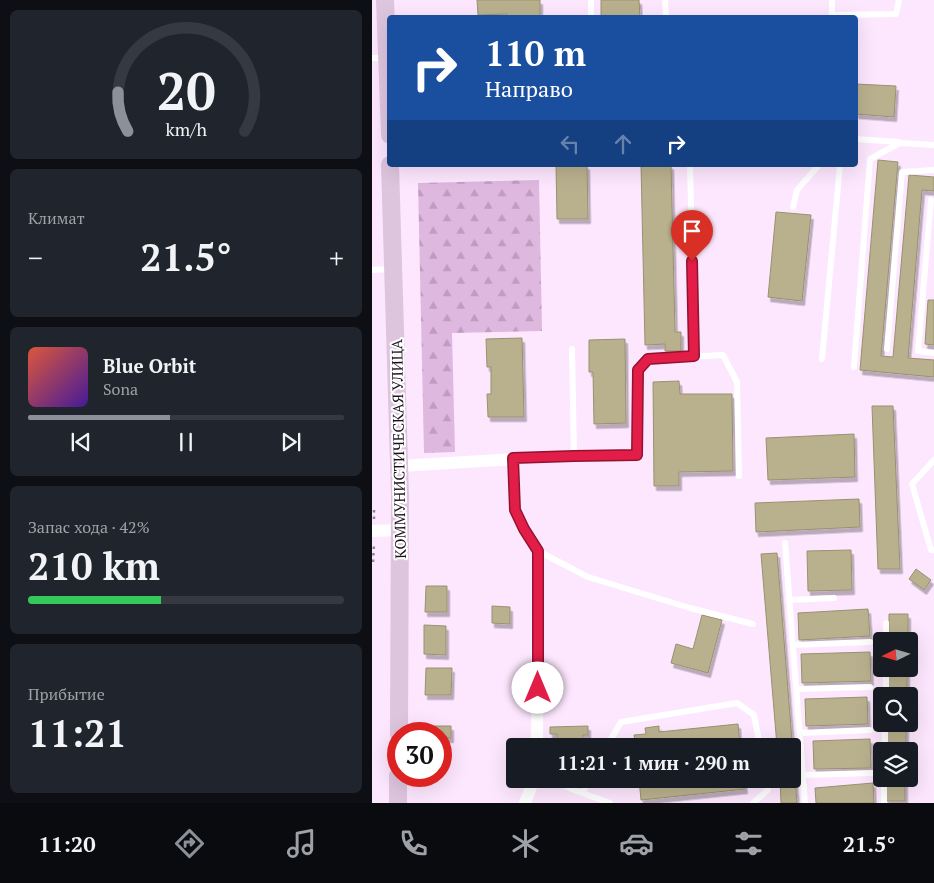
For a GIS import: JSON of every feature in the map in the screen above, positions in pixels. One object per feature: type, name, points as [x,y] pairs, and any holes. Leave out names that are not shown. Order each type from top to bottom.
[{"type":"main road","points":[[385,0],[379,58],[387,114]]},
{"type":"main road","name":"КОММУНИСТИЧЕСКАЯ УЛИЦА","points":[[390,167],[400,466],[399,722]]},
{"type":"main road","points":[[398,787],[398,803]]},
{"type":"street","points":[[400,466],[513,458],[515,510],[538,551],[537,738]]},
{"type":"street","points":[[372,531],[401,530]]},
{"type":"street","points":[[525,803],[531,788]]},
{"type":"lane","points":[[591,0],[591,15]]},
{"type":"lane","points":[[665,0],[666,15]]},
{"type":"lane","points":[[832,0],[832,15],[896,14],[899,0]]},
{"type":"lane","points":[[858,139],[934,145]]},
{"type":"lane","points":[[854,367],[870,159],[900,143]]},
{"type":"lane","points":[[690,167],[694,356]]},
{"type":"lane","points":[[793,207],[797,190],[817,167]]},
{"type":"lane","points":[[822,359],[840,167]]},
{"type":"lane","points":[[887,349],[902,172],[934,170]]},
{"type":"lane","points":[[930,200],[918,351],[934,352]]},
{"type":"lane","points":[[372,270],[394,268]]},
{"type":"lane","points":[[572,349],[574,456]]},
{"type":"lane","points":[[513,458],[637,455],[638,370],[648,359],[723,355],[738,382],[739,476]]},
{"type":"lane","points":[[934,460],[912,484],[930,550],[934,550]]},
{"type":"lane","points":[[785,543],[805,803]]},
{"type":"lane","points":[[538,551],[588,577],[690,608],[753,624]]},
{"type":"lane","points":[[789,600],[834,598]]},
{"type":"lane","points":[[886,623],[886,632]]},
{"type":"lane","points":[[793,645],[870,642]]},
{"type":"lane","points":[[796,689],[870,687]]},
{"type":"lane","points":[[612,738],[621,722],[737,703],[754,715],[758,738]]},
{"type":"lane","points":[[800,733],[870,730]]},
{"type":"lane","points":[[803,775],[873,773]]},
{"type":"lane","points":[[884,787],[884,803]]},
{"type":"lane","points":[[571,788],[610,803]]},
{"type":"lane","points":[[582,793],[585,788]]},
{"type":"lane","points":[[752,803],[768,790],[768,788]]},
{"type":"green space","points":[[539,180],[542,331],[452,333],[455,452],[424,453],[418,183]]},
{"type":"building","points":[[477,0],[540,0],[540,15],[478,15]]},
{"type":"building","points":[[601,0],[639,0],[640,15],[601,15]]},
{"type":"building","points":[[858,84],[896,86],[894,117],[858,114]]},
{"type":"building","points":[[878,160],[898,162],[881,356],[893,357],[909,175],[934,177],[934,191],[922,190],[908,358],[934,360],[934,377],[860,370]]},
{"type":"building","points":[[556,167],[587,167],[588,219],[557,219]]},
{"type":"building","points":[[641,167],[671,167],[675,332],[681,332],[681,351],[665,351],[665,344],[645,345]]},
{"type":"building","points":[[776,212],[811,215],[802,301],[768,297]]},
{"type":"building","points":[[928,300],[934,300],[934,345],[925,344]]},
{"type":"building","points":[[522,338],[524,417],[488,417],[487,394],[491,394],[491,367],[487,367],[486,339]]},
{"type":"building","points":[[625,339],[626,423],[594,424],[593,372],[589,372],[589,340]]},
{"type":"building","points":[[679,381],[680,394],[732,394],[733,471],[679,472],[679,486],[654,486],[653,382]]},
{"type":"building","points":[[872,406],[893,406],[900,569],[878,569]]},
{"type":"building","points":[[854,434],[855,477],[768,480],[766,438]]},
{"type":"building","points":[[859,499],[860,527],[756,532],[755,503]]},
{"type":"building","points":[[851,550],[852,590],[808,591],[807,551]]},
{"type":"building","points":[[777,553],[792,738],[776,738],[761,554]]},
{"type":"building","points":[[916,569],[931,580],[924,590],[909,579]]},
{"type":"building","points":[[426,586],[447,586],[447,612],[425,612]]},
{"type":"building","points":[[492,606],[510,607],[510,624],[492,623]]},
{"type":"building","points":[[868,609],[870,636],[799,640],[798,613]]},
{"type":"building","points":[[889,614],[908,614],[908,632],[889,632]]},
{"type":"building","points":[[702,615],[722,620],[708,673],[671,663],[676,644],[693,649]]},
{"type":"building","points":[[424,625],[446,626],[446,655],[424,654]]},
{"type":"building","points":[[870,652],[871,681],[802,683],[801,654]]},
{"type":"building","points":[[426,668],[452,668],[451,695],[425,695]]},
{"type":"building","points":[[888,678],[907,678],[907,687],[888,687]]},
{"type":"building","points":[[867,697],[868,724],[806,726],[805,699]]},
{"type":"building","points":[[738,724],[739,738],[635,738],[634,735],[646,734],[645,728],[659,726],[659,732]]},
{"type":"building","points":[[588,726],[588,735],[583,735],[583,738],[557,738],[557,734],[550,734],[550,727]]},
{"type":"building","points":[[887,732],[906,732],[906,742],[887,742]]},
{"type":"building","points":[[870,739],[871,768],[814,769],[813,741]]},
{"type":"building","points":[[873,783],[874,803],[816,803],[815,788]]},
{"type":"building","points":[[886,787],[905,787],[905,801],[886,801]]},
{"type":"building","points":[[640,788],[745,788],[745,789],[641,800]]},
{"type":"building","points":[[780,788],[796,788],[797,803],[781,803]]},
{"type":"route","points":[[538,688],[538,551],[515,510],[513,458],[637,455],[638,370],[648,359],[694,356],[692,261]]}]
